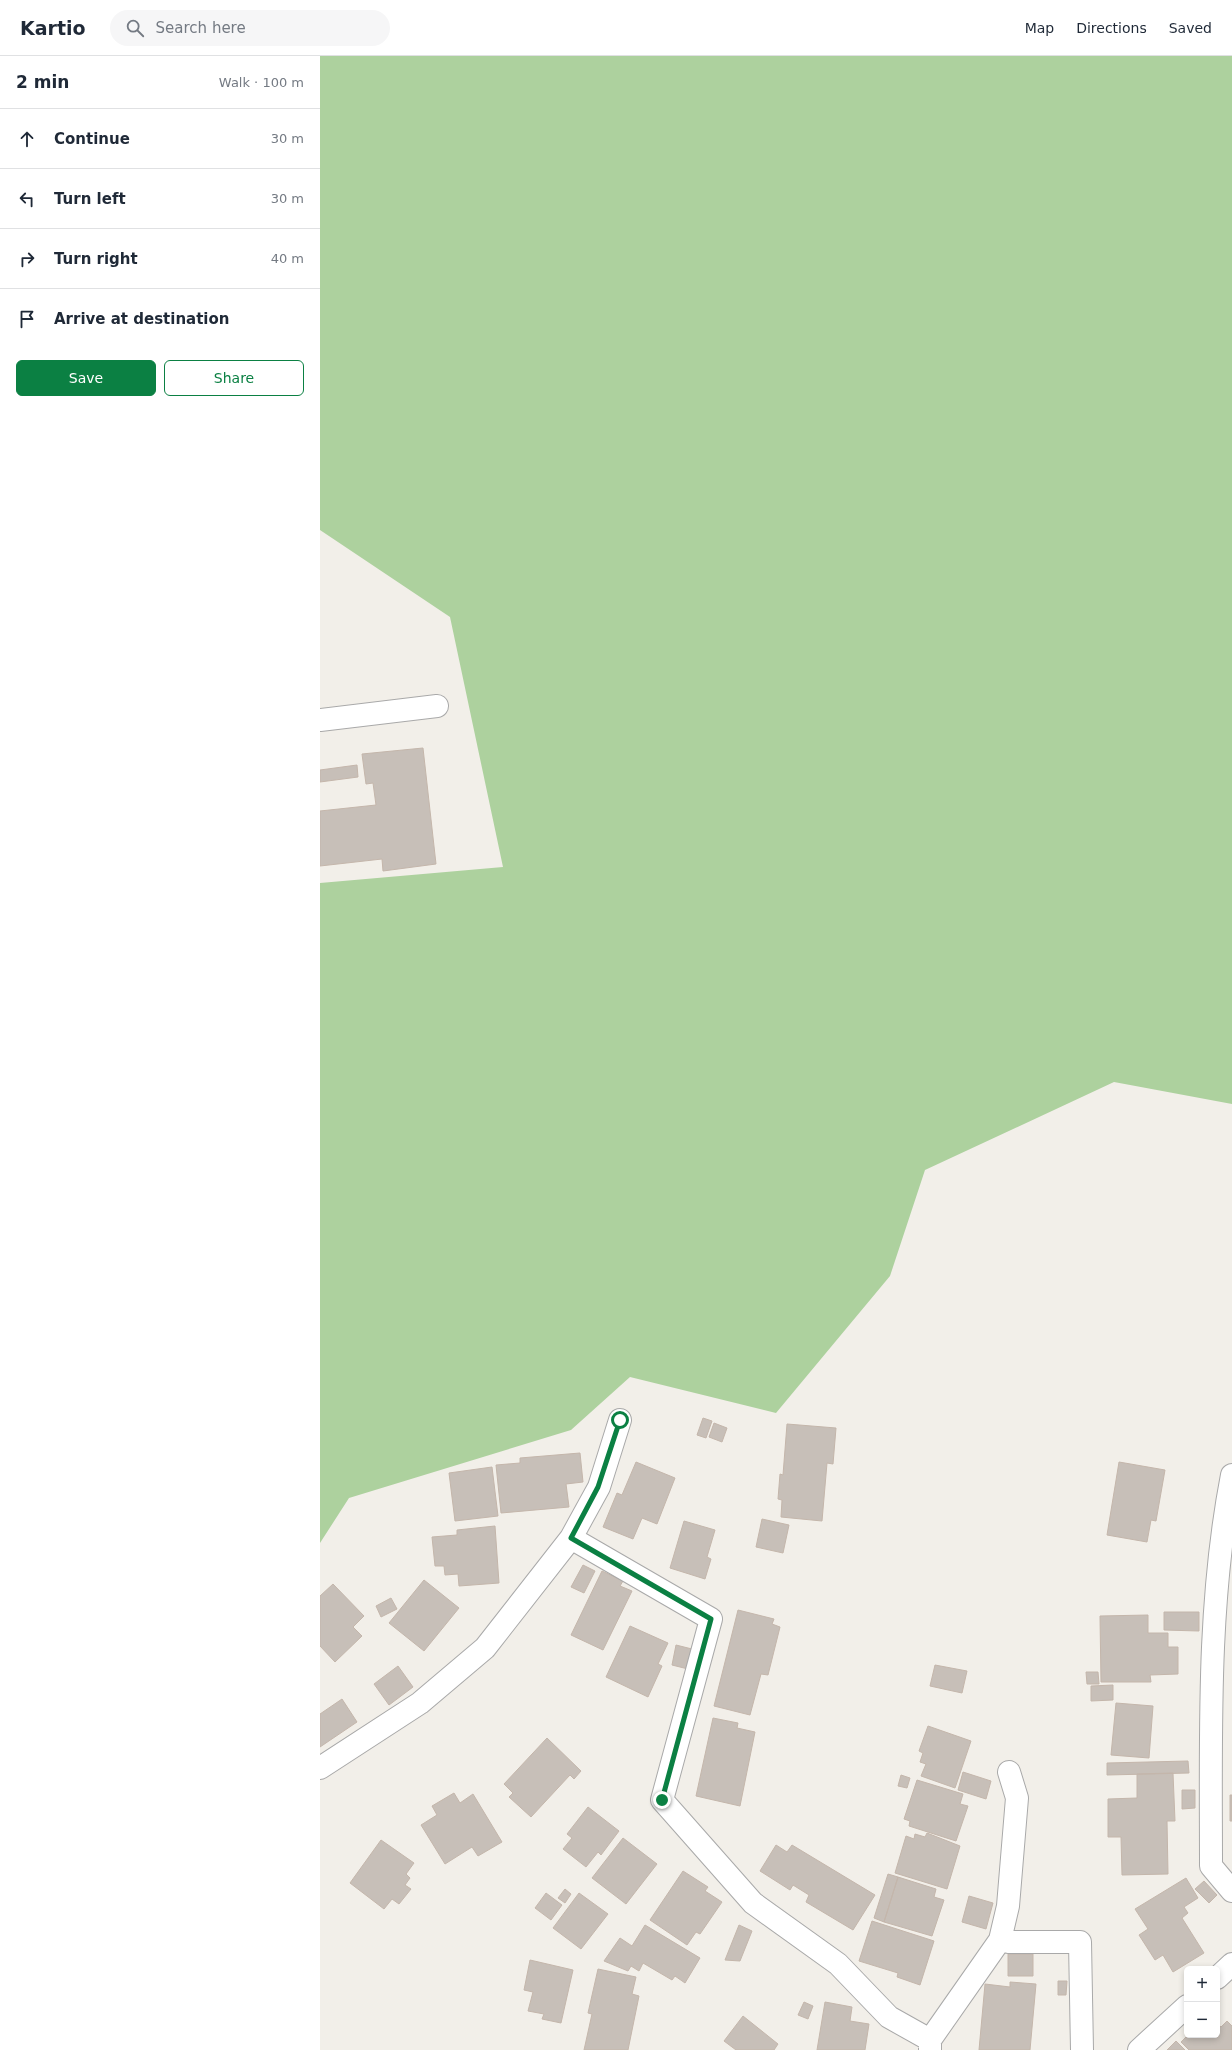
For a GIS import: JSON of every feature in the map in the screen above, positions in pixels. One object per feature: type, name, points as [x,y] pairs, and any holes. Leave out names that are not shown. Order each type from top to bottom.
[{"type":"street","points":[[320,720],[437,706]]},
{"type":"street","points":[[320,1768],[420,1703],[485,1648],[571,1538],[598,1487],[620,1420]]},
{"type":"street","points":[[1232,1475],[1223,1522],[1212,1669],[1211,1859],[1211,1866],[1232,1890]]},
{"type":"street","points":[[571,1538],[711,1619],[662,1800],[753,1903],[838,1964],[889,2017],[930,2045],[1000,1940],[1008,1906],[1017,1798],[1009,1772]]},
{"type":"street","points":[[1000,1940],[1009,1942],[1080,1942],[1082,2050]]},
{"type":"street","points":[[1220,1975],[1232,1964]]},
{"type":"street","points":[[1139,2050],[1184,2009]]},
{"type":"green space","points":[[320,56],[1232,56],[1232,1104],[1114,1082],[925,1170],[890,1276],[776,1413],[630,1377],[571,1430],[349,1498],[320,1543],[320,883],[503,867],[450,617],[320,530]]},
{"type":"building","points":[[423,748],[436,864],[383,871],[382,859],[320,866],[320,811],[376,805],[373,783],[366,784],[362,754]]},
{"type":"building","points":[[357,765],[358,777],[320,782],[320,770]]},
{"type":"building","points":[[703,1418],[712,1421],[706,1438],[697,1435]]},
{"type":"building","points":[[714,1423],[727,1428],[722,1442],[709,1437]]},
{"type":"building","points":[[787,1424],[836,1428],[833,1464],[827,1463],[822,1521],[781,1517],[782,1500],[778,1499],[780,1474],[783,1475]]},
{"type":"building","points":[[580,1453],[583,1482],[566,1484],[569,1507],[501,1513],[496,1465],[520,1463],[520,1458]]},
{"type":"building","points":[[636,1462],[675,1478],[657,1524],[642,1518],[633,1539],[603,1527],[617,1493],[622,1495]]},
{"type":"building","points":[[1119,1462],[1165,1470],[1156,1521],[1151,1520],[1147,1542],[1107,1535]]},
{"type":"building","points":[[492,1467],[498,1516],[455,1521],[449,1473]]},
{"type":"building","points":[[762,1519],[789,1525],[783,1553],[756,1547]]},
{"type":"building","points":[[684,1521],[715,1530],[707,1557],[711,1559],[705,1579],[670,1568]]},
{"type":"building","points":[[495,1526],[499,1583],[459,1586],[458,1574],[445,1575],[444,1566],[435,1566],[432,1537],[457,1535],[457,1530]]},
{"type":"building","points":[[583,1565],[595,1571],[584,1593],[571,1587]]},
{"type":"building","points":[[602,1571],[623,1581],[620,1586],[632,1591],[603,1650],[571,1635]]},
{"type":"building","points":[[424,1580],[459,1608],[424,1651],[389,1623]]},
{"type":"building","points":[[333,1584],[364,1616],[353,1627],[362,1636],[335,1662],[320,1646],[320,1596]]},
{"type":"building","points":[[391,1598],[397,1609],[381,1617],[376,1606]]},
{"type":"building","points":[[738,1610],[774,1619],[772,1624],[780,1627],[768,1675],[761,1674],[750,1715],[714,1706]]},
{"type":"building","points":[[1164,1612],[1199,1612],[1199,1631],[1164,1630]]},
{"type":"building","points":[[1148,1615],[1148,1633],[1168,1633],[1168,1647],[1178,1647],[1178,1674],[1150,1675],[1151,1682],[1101,1682],[1100,1616]]},
{"type":"building","points":[[630,1626],[668,1643],[658,1664],[662,1666],[648,1697],[606,1677]]},
{"type":"building","points":[[676,1645],[692,1649],[688,1669],[672,1665]]},
{"type":"building","points":[[935,1665],[967,1671],[962,1693],[930,1686]]},
{"type":"building","points":[[398,1666],[413,1687],[389,1705],[374,1684]]},
{"type":"building","points":[[1086,1672],[1098,1672],[1099,1684],[1087,1684]]},
{"type":"building","points":[[1113,1685],[1113,1700],[1091,1701],[1091,1686]]},
{"type":"building","points":[[342,1699],[357,1722],[320,1747],[320,1714]]},
{"type":"building","points":[[1116,1703],[1153,1706],[1149,1758],[1111,1755]]},
{"type":"building","points":[[713,1718],[738,1723],[737,1728],[755,1732],[740,1806],[696,1796]]},
{"type":"building","points":[[928,1726],[971,1741],[955,1788],[921,1776],[926,1764],[920,1762],[923,1753],[919,1751]]},
{"type":"building","points":[[547,1738],[581,1771],[574,1779],[570,1775],[531,1817],[509,1797],[513,1793],[504,1784]]},
{"type":"building","points":[[1188,1761],[1189,1773],[1107,1775],[1107,1763]]},
{"type":"building","points":[[963,1772],[991,1781],[986,1799],[958,1790]]},
{"type":"building","points":[[1173,1773],[1175,1821],[1167,1821],[1168,1874],[1122,1875],[1121,1837],[1108,1837],[1108,1799],[1137,1798],[1137,1774]]},
{"type":"building","points":[[901,1775],[910,1778],[907,1788],[898,1786]]},
{"type":"building","points":[[917,1780],[963,1794],[960,1804],[968,1806],[956,1841],[909,1826],[910,1821],[904,1819]]},
{"type":"building","points":[[1182,1790],[1195,1790],[1195,1808],[1182,1809]]},
{"type":"building","points":[[454,1793],[460,1803],[473,1794],[502,1842],[478,1856],[472,1847],[445,1864],[421,1825],[437,1815],[432,1806]]},
{"type":"building","points":[[1230,1795],[1232,1795],[1232,1821],[1230,1821]]},
{"type":"building","points":[[588,1807],[619,1831],[601,1855],[598,1852],[586,1867],[563,1849],[572,1838],[567,1834]]},
{"type":"building","points":[[927,1833],[960,1846],[947,1889],[895,1873],[906,1836],[914,1839],[915,1834],[925,1837]]},
{"type":"building","points":[[623,1838],[657,1864],[626,1904],[592,1878]]},
{"type":"building","points":[[381,1840],[414,1863],[406,1874],[410,1878],[405,1885],[411,1889],[399,1904],[392,1899],[384,1909],[350,1883]]},
{"type":"building","points":[[776,1845],[787,1852],[792,1845],[875,1895],[853,1930],[806,1902],[809,1895],[793,1885],[790,1890],[760,1871]]},
{"type":"building","points":[[683,1871],[708,1887],[705,1891],[722,1902],[700,1934],[696,1932],[687,1945],[650,1920]]},
{"type":"building","points":[[888,1874],[898,1877],[884,1922],[874,1918]]},
{"type":"building","points":[[898,1877],[936,1889],[934,1897],[944,1900],[932,1936],[884,1922]]},
{"type":"building","points":[[1186,1878],[1198,1898],[1184,1907],[1188,1913],[1182,1918],[1204,1953],[1173,1972],[1163,1955],[1155,1960],[1139,1935],[1148,1929],[1135,1909]]},
{"type":"building","points":[[1204,1881],[1217,1895],[1209,1903],[1195,1889]]},
{"type":"building","points":[[565,1889],[571,1894],[565,1903],[558,1898]]},
{"type":"building","points":[[546,1893],[562,1905],[551,1920],[535,1908]]},
{"type":"building","points":[[579,1893],[608,1914],[581,1949],[553,1928]]},
{"type":"building","points":[[969,1896],[993,1903],[986,1929],[962,1922]]},
{"type":"building","points":[[872,1921],[934,1941],[920,1985],[897,1977],[898,1973],[859,1961]]},
{"type":"building","points":[[645,1925],[700,1958],[685,1983],[675,1976],[672,1980],[643,1963],[639,1971],[631,1966],[628,1971],[604,1961],[620,1938],[632,1946]]},
{"type":"building","points":[[739,1925],[752,1931],[740,1961],[725,1960]]},
{"type":"building","points":[[1008,1954],[1033,1954],[1033,1976],[1008,1976]]},
{"type":"building","points":[[530,1960],[573,1970],[561,2023],[542,2019],[544,2014],[528,2011],[533,1992],[524,1990]]},
{"type":"building","points":[[598,1969],[636,1977],[632,1994],[639,1996],[628,2050],[584,2050],[592,2014],[588,2013]]},
{"type":"building","points":[[1058,1981],[1067,1981],[1066,1995],[1058,1995]]},
{"type":"building","points":[[1010,1982],[1036,1984],[1030,2050],[979,2050],[985,1984],[1010,1987]]},
{"type":"building","points":[[804,2002],[813,2006],[808,2019],[798,2015]]},
{"type":"building","points":[[825,2002],[852,2007],[850,2021],[869,2024],[865,2050],[817,2050]]},
{"type":"building","points":[[743,2016],[778,2044],[774,2050],[736,2050],[724,2041]]},
{"type":"building","points":[[1227,2021],[1232,2026],[1232,2050],[1189,2050],[1181,2042],[1185,2038],[1220,2038],[1220,2026]]},
{"type":"building","points":[[1176,2041],[1185,2050],[1167,2050]]},
{"type":"route","points":[[620,1420],[598,1487],[571,1538],[711,1619],[662,1800]]}]
